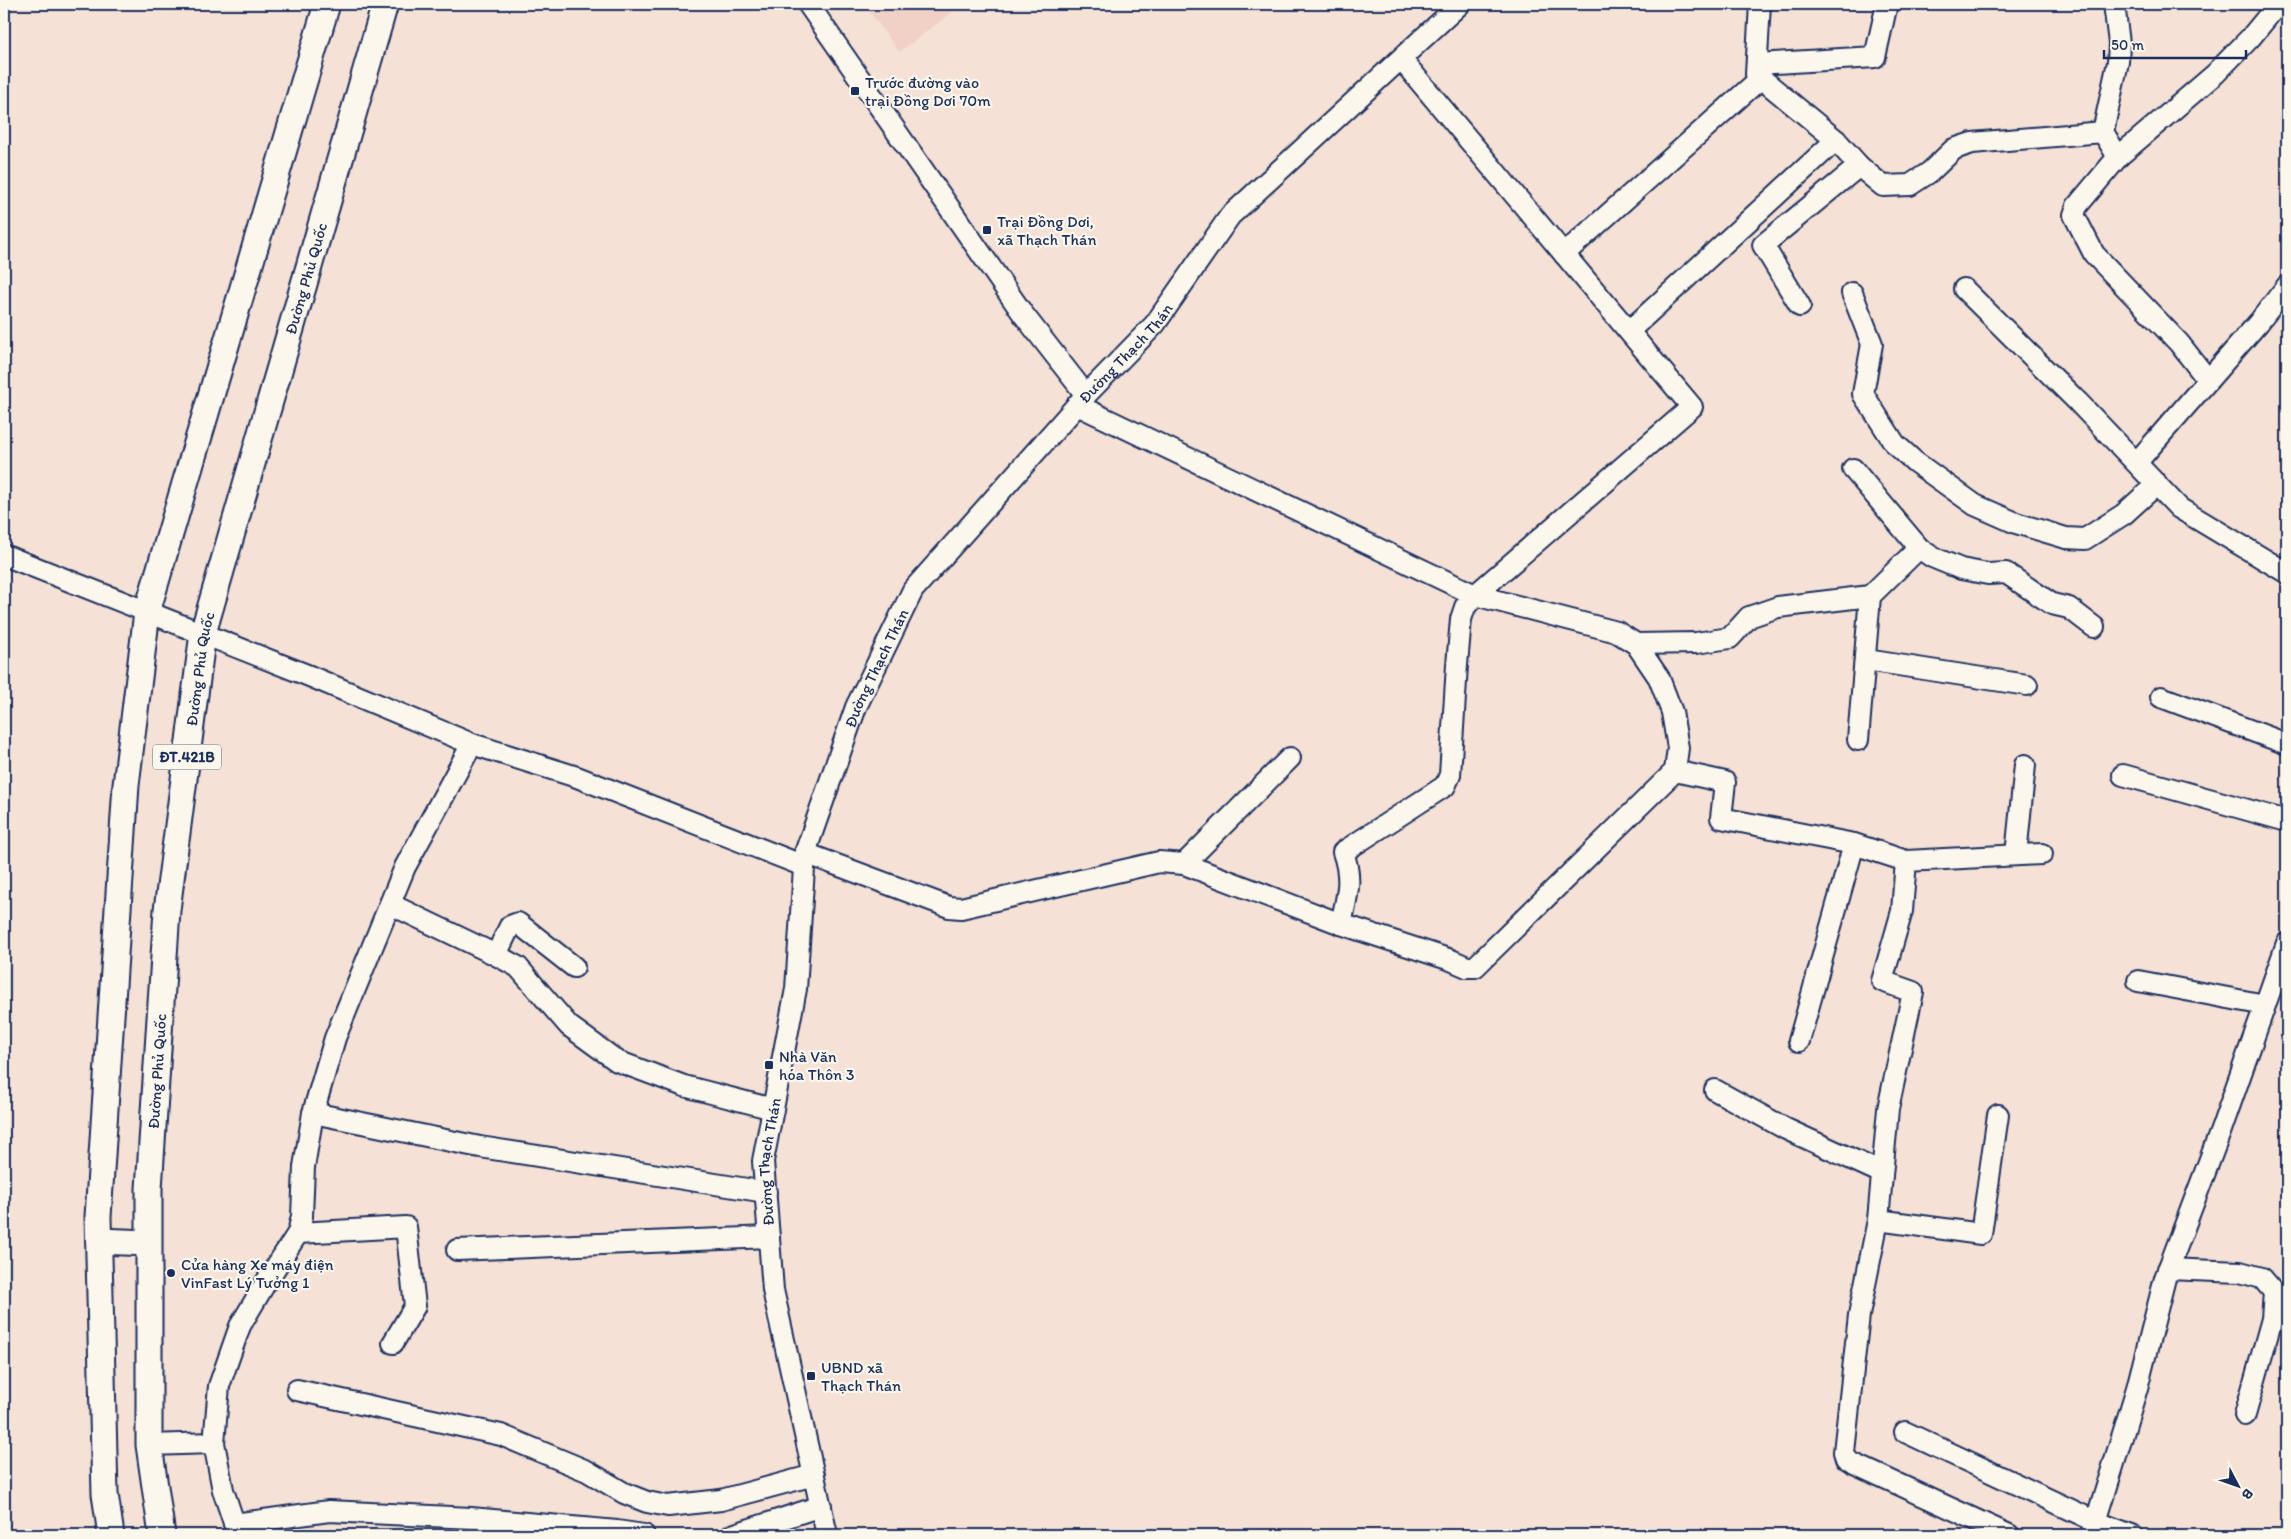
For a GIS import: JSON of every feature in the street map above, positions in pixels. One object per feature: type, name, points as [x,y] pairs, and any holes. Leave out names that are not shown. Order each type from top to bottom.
[{"type":"main road","name":"ĐT.421B","points":[[111,1535],[105,1494],[99,1241],[100,1177],[126,785],[147,612],[328,4]]},
{"type":"main road","name":"Đường Phủ Quốc","points":[[162,1535],[149,1445],[149,1189],[167,910],[203,633],[385,4]]},
{"type":"main road","points":[[99,1241],[148,1243]]},
{"type":"street","points":[[4,555],[203,633],[472,744],[577,777],[805,859],[949,907],[961,908],[1158,862],[1172,862],[1184,864],[1341,924],[1442,957],[1466,968],[1475,967],[1675,771],[1678,748],[1672,712],[1659,678],[1636,644],[1617,632],[1475,594],[1082,400],[808,4]]},
{"type":"street","name":"Đường Thạch Thán","points":[[827,1535],[773,1290],[763,1161],[796,989],[805,859],[856,707],[913,590],[1082,400],[1155,324],[1230,216],[1460,4]]},
{"type":"street","points":[[1760,4],[1759,71],[1836,140],[1859,166],[1883,186],[1910,185],[1930,172],[1954,149],[1972,143],[2103,132]]},
{"type":"street","points":[[1564,254],[1759,71],[1875,57],[1887,4]]},
{"type":"street","points":[[2114,4],[2119,43],[2118,62],[2103,132],[2118,157]]},
{"type":"street","points":[[2208,380],[2179,343],[2094,254],[2074,215],[2077,206],[2118,157],[2215,74],[2251,37],[2278,4]]},
{"type":"street","points":[[1341,924],[1348,890],[1349,871],[1343,852],[1445,786],[1450,775],[1456,664],[1461,619],[1465,607],[1475,594],[1692,407],[1401,59]]},
{"type":"street","points":[[1628,331],[1836,140]]},
{"type":"street","points":[[1800,306],[1763,245],[1859,166]]},
{"type":"street","points":[[2137,462],[2259,322],[2287,286]]},
{"type":"street","points":[[1964,289],[2137,462],[2179,508],[2287,573]]},
{"type":"street","points":[[1852,293],[1872,344],[1863,394],[1895,444],[1915,462],[1976,505],[2016,523],[2066,538],[2085,539],[2124,514],[2157,484]]},
{"type":"street","points":[[1853,469],[1919,548],[1932,557],[1961,569],[1988,574],[2006,573],[2052,604],[2069,608],[2094,627]]},
{"type":"street","points":[[1636,644],[1696,643],[1730,638],[1749,617],[1778,607],[1870,596],[1919,548]]},
{"type":"street","points":[[1858,740],[1870,596]]},
{"type":"street","points":[[1866,660],[2027,685]]},
{"type":"street","points":[[2161,697],[2287,744]]},
{"type":"street","points":[[472,744],[405,867],[335,1038],[314,1113],[304,1167],[302,1216],[298,1233],[240,1326],[218,1386],[214,1443],[223,1490],[236,1530],[329,1511],[471,1518],[644,1535]]},
{"type":"street","points":[[1184,864],[1290,758]]},
{"type":"street","points":[[2016,855],[2025,765]]},
{"type":"street","points":[[1675,771],[1725,782],[1721,818],[1854,844],[1906,861],[2042,854]]},
{"type":"street","points":[[2123,775],[2287,820]]},
{"type":"street","points":[[1799,1041],[1854,844]]},
{"type":"street","points":[[1906,861],[1902,912],[1882,981],[1913,992],[1888,1109],[1878,1220],[1859,1315],[1844,1452],[1846,1459],[2008,1535]]},
{"type":"street","points":[[390,904],[496,954],[518,968],[569,1026],[617,1061],[684,1086],[773,1109]]},
{"type":"street","points":[[496,954],[510,926],[518,923],[574,967]]},
{"type":"street","points":[[2094,1529],[2137,1388],[2168,1269],[2287,943]]},
{"type":"street","points":[[2138,981],[2265,1005]]},
{"type":"street","points":[[1715,1090],[1786,1129],[1882,1173]]},
{"type":"street","points":[[314,1113],[480,1146],[766,1192]]},
{"type":"street","points":[[1878,1220],[1981,1234],[1998,1115]]},
{"type":"street","points":[[298,1233],[406,1227],[415,1306],[393,1343]]},
{"type":"street","points":[[457,1250],[769,1237]]},
{"type":"street","points":[[2168,1269],[2240,1272],[2262,1278],[2274,1292],[2280,1310],[2272,1319],[2245,1415]]},
{"type":"street","points":[[297,1390],[500,1436],[586,1472],[624,1493],[648,1502],[668,1506],[721,1500],[814,1475]]},
{"type":"street","points":[[1905,1432],[2094,1529],[2132,1535]]},
{"type":"street","points":[[149,1445],[214,1443]]},
{"type":"street","points":[[732,1535],[821,1506]]},
{"type":"shaded area","points":[[864,4],[963,4],[899,52]]},
{"type":"place","name":"Trước đường vào trại Đồng Dơi 70m","points":[[855,91]]},
{"type":"place","name":"Trại Đồng Dơi, xã Thạch Thán","points":[[987,230]]},
{"type":"place","name":"Nhà Văn hóa Thôn 3","points":[[769,1065]]},
{"type":"place","name":"Cửa hàng Xe máy điện VinFast Lý Tưởng 1","points":[[171,1273]]},
{"type":"place","name":"UBND xã Thạch Thán","points":[[811,1376]]}]
